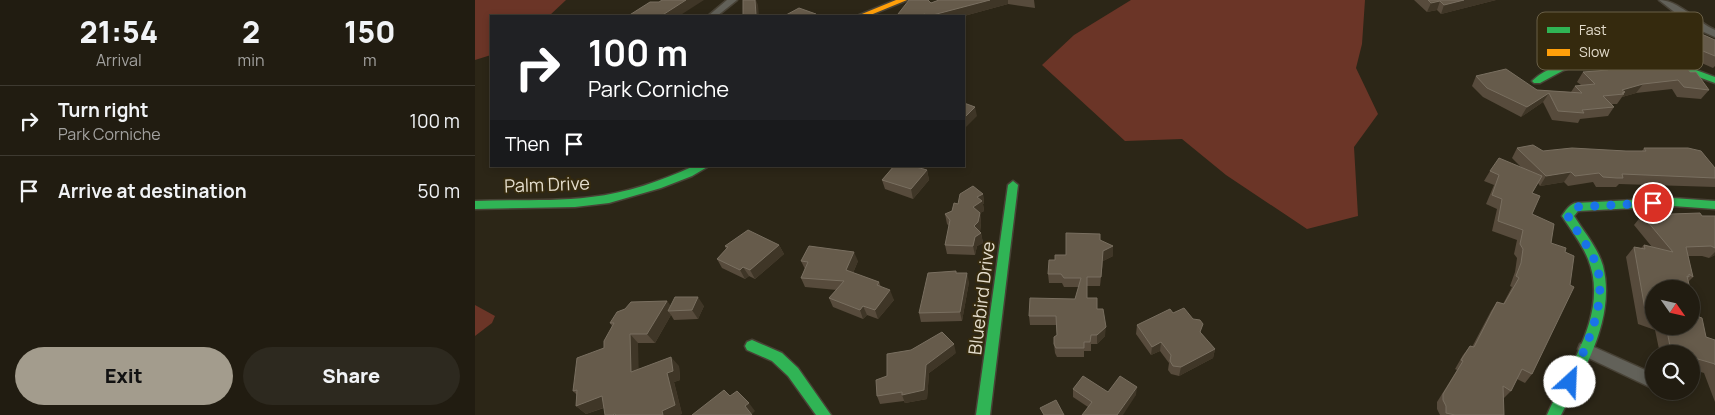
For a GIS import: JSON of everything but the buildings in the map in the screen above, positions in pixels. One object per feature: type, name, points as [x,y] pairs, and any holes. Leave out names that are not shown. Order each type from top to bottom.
[{"type":"street","points":[[713,15],[733,0]]},
{"type":"street","points":[[864,15],[903,0]]},
{"type":"street","points":[[1663,0],[1679,12]]},
{"type":"street","points":[[1703,28],[1715,34]]},
{"type":"street","points":[[1537,81],[1558,70]]},
{"type":"street","points":[[1690,70],[1715,80]]},
{"type":"street","name":"Palm Drive","points":[[475,205],[576,203],[633,194],[685,176],[702,167]]},
{"type":"street","name":"Bluebird Drive","points":[[983,415],[1013,185]]},
{"type":"street","points":[[1554,415],[1585,349],[1601,296],[1597,266],[1568,216],[1575,207],[1673,202],[1715,205]]},
{"type":"street","points":[[752,346],[777,357],[793,372],[824,415]]},
{"type":"street","points":[[1585,349],[1645,378]]},
{"type":"shaded area","points":[[475,0],[566,0],[550,15],[490,15],[490,55],[475,60]]},
{"type":"shaded area","points":[[1131,0],[1365,0],[1362,44],[1356,68],[1378,114],[1354,147],[1358,216],[1307,229],[1226,175],[1182,139],[1125,141],[1042,65],[1074,35]]},
{"type":"shaded area","points":[[475,305],[495,316],[492,323],[475,336]]},
{"type":"traffic: fast","points":[[1537,81],[1557,70]]},
{"type":"traffic: fast","points":[[1688,70],[1715,80]]},
{"type":"traffic: fast","points":[[475,205],[575,203],[609,199],[657,186],[702,167]]},
{"type":"traffic: fast","points":[[983,415],[1013,185]]},
{"type":"traffic: fast","points":[[1554,415],[1589,343],[1599,304],[1600,285],[1595,259],[1568,216],[1575,207],[1673,202],[1715,205]]},
{"type":"traffic: fast","points":[[752,346],[777,357],[793,372],[824,415]]},
{"type":"traffic: slow","points":[[864,15],[903,0]]},
{"type":"route","points":[[1570,382],[1585,349],[1601,296],[1597,266],[1568,216],[1575,207],[1653,203]]}]
